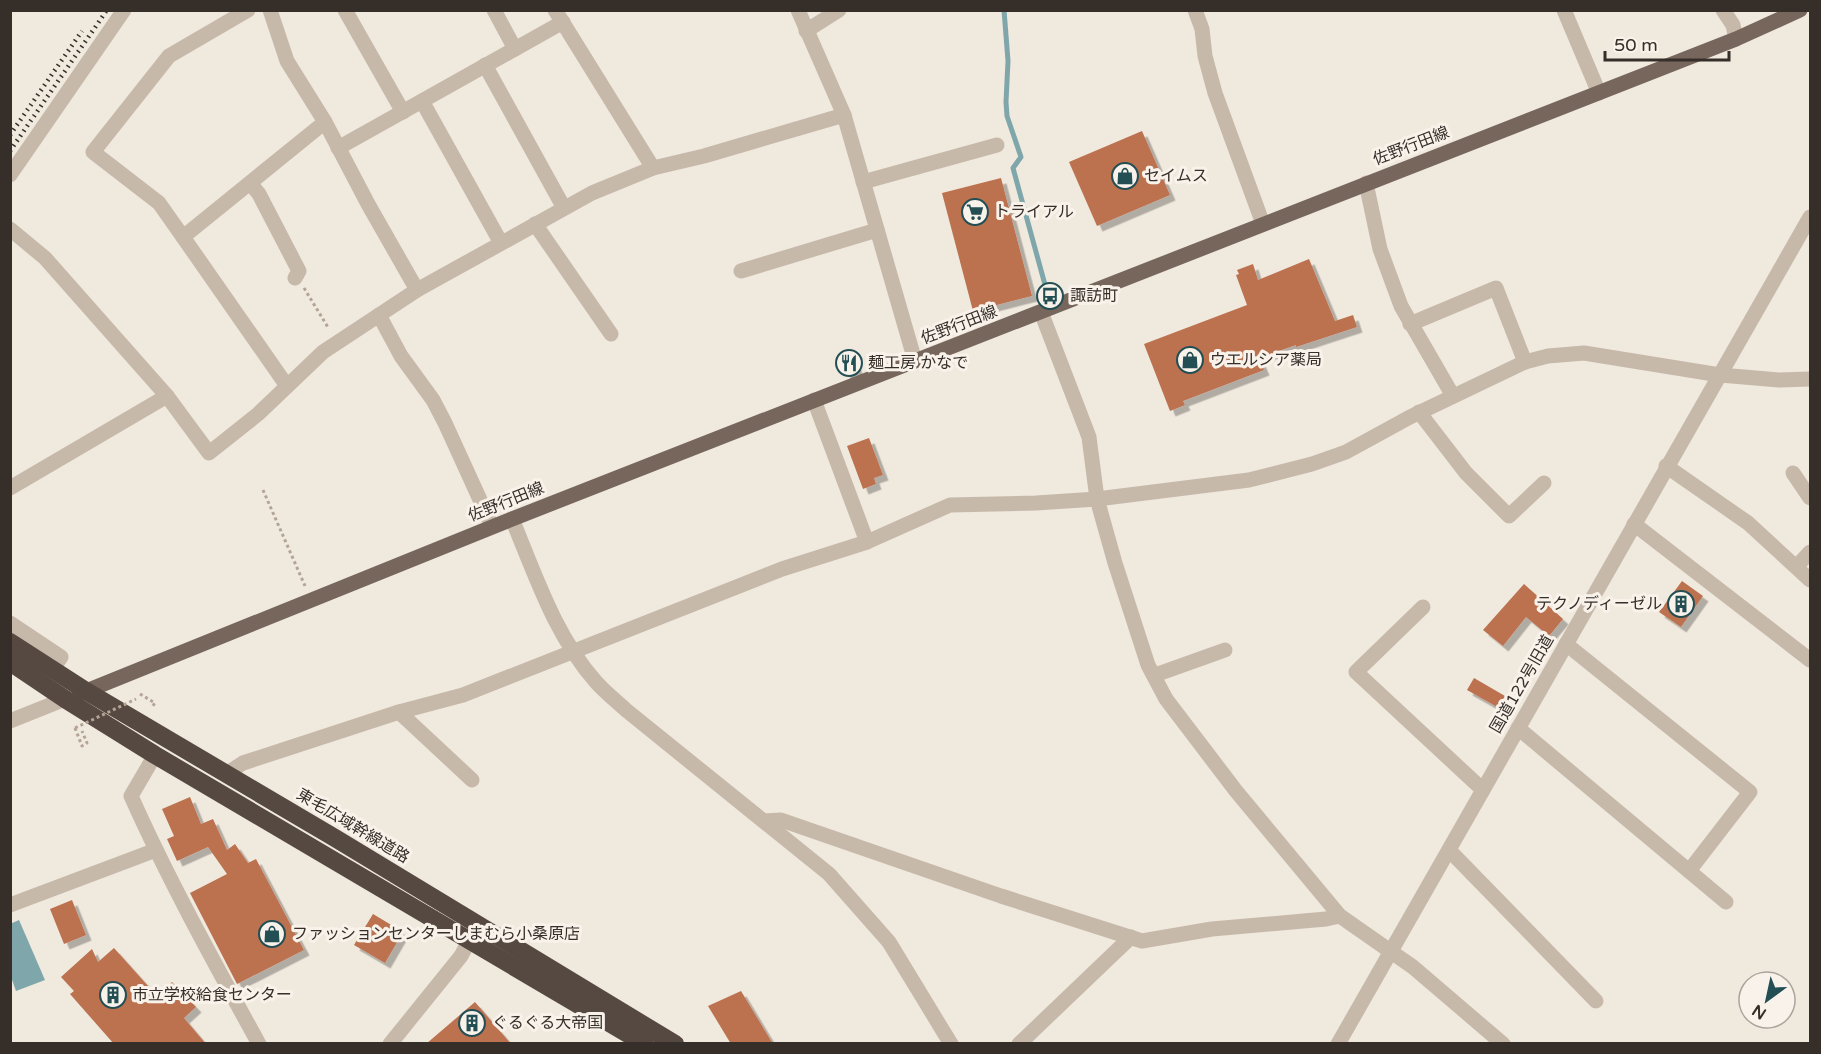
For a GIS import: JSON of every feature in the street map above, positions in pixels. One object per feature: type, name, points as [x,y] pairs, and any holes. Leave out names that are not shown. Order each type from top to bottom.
[{"type":"highway","name":"東毛広域幹線道路","points":[[10,642],[86,691],[675,1044]]},
{"type":"highway","points":[[10,662],[155,755],[640,1042]]},
{"type":"main road","name":"佐野行田線","points":[[65,699],[492,526],[1736,39],[1800,10]]},
{"type":"street","points":[[10,175],[124,10]]},
{"type":"street","points":[[248,10],[169,56],[93,152],[159,203],[287,386]]},
{"type":"street","points":[[270,10],[287,61],[325,122],[417,290]]},
{"type":"street","points":[[345,10],[403,112]]},
{"type":"street","points":[[494,10],[515,49]]},
{"type":"street","points":[[798,10],[844,115],[915,361]]},
{"type":"street","points":[[806,31],[838,10]]},
{"type":"street","points":[[1195,10],[1202,29],[1205,56],[1215,93],[1263,224]]},
{"type":"street","points":[[1564,10],[1599,93]]},
{"type":"street","points":[[1723,10],[1733,25],[1736,39]]},
{"type":"street","points":[[338,148],[515,49],[559,16],[653,168]]},
{"type":"street","points":[[485,66],[564,208]]},
{"type":"street","points":[[422,101],[501,243]]},
{"type":"street","points":[[10,229],[45,258],[168,396],[209,453],[258,414],[323,352],[417,290],[592,193],[653,168],[704,156],[844,115]]},
{"type":"street","points":[[183,237],[325,122]]},
{"type":"street","points":[[863,182],[997,145]]},
{"type":"street","points":[[250,183],[259,194],[299,271],[295,278]]},
{"type":"street","points":[[1366,183],[1380,249],[1401,306],[1453,396]]},
{"type":"street","name":"国道122号旧道","points":[[1338,1044],[1666,466],[1810,218]]},
{"type":"street","points":[[535,224],[610,334]]},
{"type":"street","points":[[741,271],[877,230]]},
{"type":"street","points":[[1410,324],[1496,288],[1525,362]]},
{"type":"street","points":[[1041,312],[1089,437],[1097,499],[1115,563],[1148,665],[1166,699],[1236,791],[1340,916],[1391,951],[1503,1044]]},
{"type":"street","points":[[379,315],[401,356],[433,400],[492,526]]},
{"type":"street","points":[[226,774],[243,763],[399,712],[463,694],[782,569],[867,542],[950,505],[1097,499],[1249,480],[1312,464],[1346,452],[1419,412],[1525,362],[1548,356],[1584,353],[1720,375],[1779,380],[1810,379]]},
{"type":"street","points":[[10,488],[168,396]]},
{"type":"street","points":[[814,400],[867,542]]},
{"type":"street","points":[[1419,412],[1467,473],[1509,516],[1544,483]]},
{"type":"street","points":[[1666,466],[1748,523],[1810,580]]},
{"type":"street","points":[[1793,473],[1810,498]]},
{"type":"street","points":[[512,519],[550,610],[574,652],[596,681],[626,710],[829,874],[883,934],[951,1044]]},
{"type":"street","points":[[1634,524],[1810,660]]},
{"type":"street","points":[[1797,566],[1810,552]]},
{"type":"street","points":[[1423,607],[1356,672],[1483,790]]},
{"type":"street","points":[[10,623],[61,657],[52,670]]},
{"type":"street","points":[[1566,644],[1750,792],[1689,871]]},
{"type":"street","points":[[1155,675],[1224,650]]},
{"type":"street","points":[[10,721],[65,699]]},
{"type":"street","points":[[399,712],[472,780]]},
{"type":"street","points":[[1518,728],[1726,902]]},
{"type":"street","points":[[155,755],[131,795],[201,939],[259,1044]]},
{"type":"street","points":[[764,821],[781,820],[1001,896],[1142,941],[1212,929],[1340,916]]},
{"type":"street","points":[[10,905],[156,850]]},
{"type":"street","points":[[1449,850],[1596,1001]]},
{"type":"street","points":[[1019,1044],[1131,937]]},
{"type":"street","points":[[390,1044],[461,956],[470,941]]},
{"type":"path","points":[[295,278],[304,287],[338,342]]},
{"type":"path","points":[[263,490],[307,590]]},
{"type":"path","points":[[133,694],[133,705]]},
{"type":"path","points":[[75,722],[82,727],[87,743],[82,746],[75,728],[136,699],[152,709],[155,703],[141,694]]},
{"type":"water","points":[[19,920],[45,980],[16,991],[11,977],[10,924]]},
{"type":"building","points":[[1142,131],[1170,195],[1097,226],[1069,162]]},
{"type":"building","points":[[1001,178],[1032,296],[973,311],[942,193]]},
{"type":"building","points":[[1309,259],[1335,321],[1353,315],[1357,327],[1259,358],[1264,370],[1183,401],[1185,405],[1170,411],[1144,344],[1247,305],[1236,275],[1239,274],[1237,270],[1253,264],[1258,280]]},
{"type":"building","points":[[852,352],[858,372],[846,376],[839,356]]},
{"type":"building","points":[[869,438],[883,475],[874,478],[876,484],[863,489],[847,446]]},
{"type":"building","name":"テクノディーゼル","points":[[1682,581],[1703,596],[1681,627],[1659,612]]},
{"type":"building","points":[[1524,584],[1563,619],[1549,636],[1526,617],[1503,646],[1483,630]]},
{"type":"building","points":[[1474,678],[1505,696],[1499,708],[1467,690]]},
{"type":"building","points":[[190,797],[201,824],[213,819],[227,850],[235,844],[248,863],[256,859],[304,950],[237,984],[190,893],[227,874],[208,847],[177,861],[167,839],[174,836],[162,809]]},
{"type":"building","points":[[72,900],[86,935],[64,944],[50,909]]},
{"type":"building","points":[[373,914],[403,932],[385,963],[354,945]]},
{"type":"building","name":"市立学校給食センター","points":[[114,948],[157,996],[172,982],[196,1007],[184,1018],[206,1044],[114,1044],[70,994],[74,991],[61,977],[92,949],[98,962]]},
{"type":"building","points":[[741,991],[773,1044],[731,1044],[708,1006]]},
{"type":"building","name":"ぐるぐる大帝国","points":[[475,1002],[511,1044],[426,1044]]},
{"type":"waterway","points":[[1004,10],[1008,61],[1007,116],[1021,157],[1013,168],[1047,292]]},
{"type":"railway","points":[[10,151],[107,10]]},
{"type":"railway","points":[[10,135],[82,31]]},
{"type":"place","name":"セイムス","points":[[1125,176]]},
{"type":"place","name":"トライアル","points":[[975,212]]},
{"type":"place","name":"諏訪町","points":[[1050,296]]},
{"type":"place","name":"ウエルシア薬局","points":[[1190,360]]},
{"type":"place","name":"麺工房 かなで","points":[[849,363]]},
{"type":"place","name":"テクノディーゼル","points":[[1681,604]]},
{"type":"place","name":"ファッションセンターしまむら小桑原店","points":[[272,934]]},
{"type":"place","name":"市立学校給食センター","points":[[113,995]]},
{"type":"place","name":"ぐるぐる大帝国","points":[[472,1023]]}]
